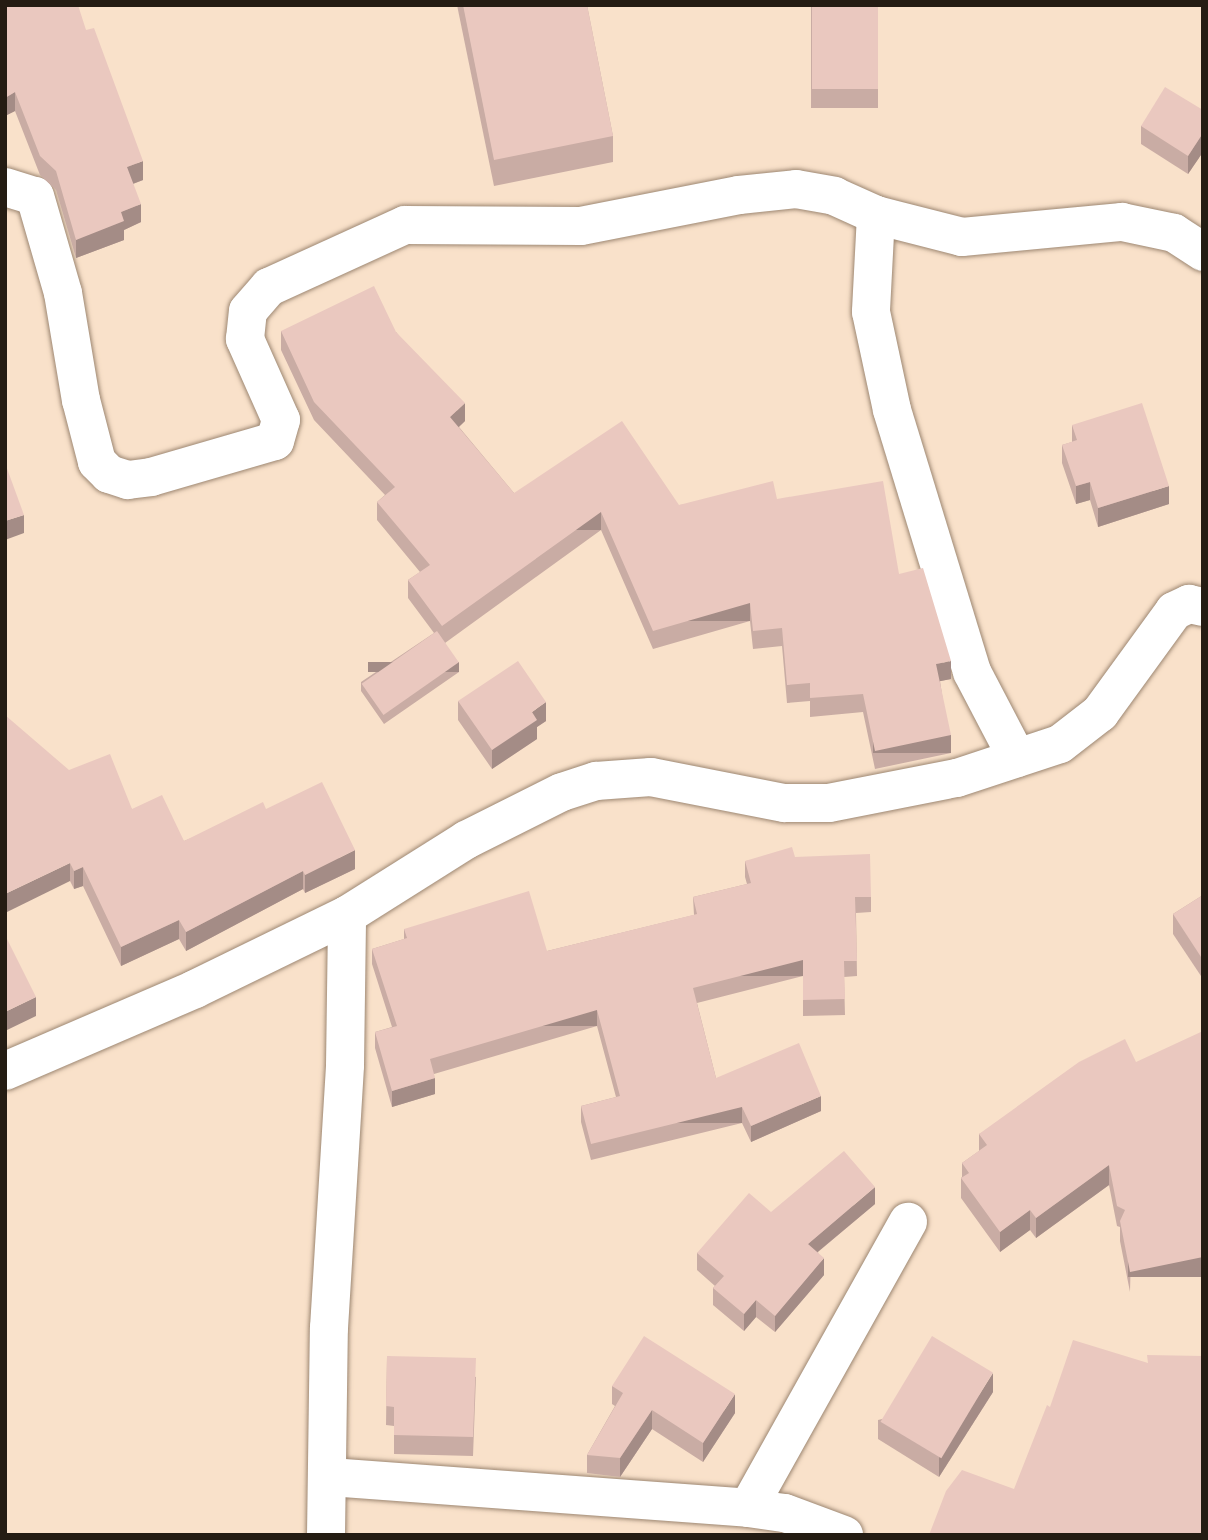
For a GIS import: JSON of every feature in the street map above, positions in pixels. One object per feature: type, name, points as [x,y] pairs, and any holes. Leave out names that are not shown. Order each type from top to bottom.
[{"type":"street","points":[[5,187],[34,196],[63,293],[81,400],[97,462],[109,474],[128,480],[275,441],[280,435],[281,420],[245,339],[248,311],[269,287],[405,225],[581,226],[739,195],[796,189],[834,196],[876,215],[962,237],[1122,222],[1174,233],[1203,253]]},
{"type":"street","points":[[876,215],[871,312],[892,410],[971,672],[1017,758]]},
{"type":"street","points":[[5,1071],[195,989],[347,915],[478,833],[562,792],[596,781],[651,777],[784,803],[829,803],[957,778],[1060,744],[1100,713],[1174,611],[1189,604],[1203,607]]},
{"type":"street","points":[[326,1535],[330,1477],[329,1328],[345,1065],[347,915]]},
{"type":"street","points":[[748,1508],[908,1222]]},
{"type":"street","points":[[330,1477],[748,1508],[785,1513],[844,1535]]},
{"type":"building","points":[[5,5],[78,5],[86,30],[94,28],[143,161],[127,167],[141,204],[121,212],[124,221],[76,240],[56,171],[40,156],[15,92],[5,98]]},
{"type":"building","points":[[463,5],[587,5],[613,136],[494,160]]},
{"type":"building","points":[[812,5],[878,5],[878,89],[812,89]]},
{"type":"building","points":[[1165,87],[1203,110],[1203,133],[1188,156],[1141,126]]},
{"type":"building","points":[[374,286],[396,332],[465,403],[450,417],[514,493],[622,421],[679,505],[773,481],[777,499],[883,481],[899,574],[923,568],[951,661],[936,664],[951,735],[875,751],[863,694],[810,698],[810,683],[787,685],[782,628],[753,631],[750,603],[653,631],[601,512],[442,626],[408,580],[430,565],[377,502],[395,487],[314,402],[281,331]]},
{"type":"building","points":[[1142,403],[1169,486],[1098,508],[1090,482],[1076,486],[1062,445],[1077,440],[1072,425]]},
{"type":"building","points":[[5,463],[24,515],[5,521]]},
{"type":"building","points":[[437,631],[459,662],[383,715],[362,684]]},
{"type":"building","points":[[518,661],[546,702],[532,712],[537,720],[492,750],[458,701]]},
{"type":"building","points":[[5,715],[69,770],[110,754],[132,809],[162,795],[184,841],[263,802],[266,809],[322,782],[355,850],[305,875],[303,871],[186,932],[179,920],[121,947],[83,867],[74,871],[70,863],[5,894]]},
{"type":"building","points":[[792,847],[795,857],[870,854],[871,897],[855,897],[857,961],[844,961],[845,999],[803,1000],[803,960],[693,988],[716,1078],[799,1043],[821,1096],[751,1126],[742,1107],[591,1144],[581,1106],[620,1096],[597,1010],[430,1059],[435,1078],[392,1091],[375,1032],[397,1026],[372,949],[407,938],[404,929],[529,891],[547,951],[697,914],[693,897],[751,883],[745,861]]},
{"type":"building","points":[[1203,895],[1203,960],[1173,914]]},
{"type":"building","points":[[5,935],[36,997],[5,1012]]},
{"type":"building","points":[[1203,1031],[1203,1257],[1130,1272],[1120,1221],[1125,1210],[1117,1206],[1109,1165],[1036,1218],[1030,1210],[1000,1232],[961,1178],[969,1173],[962,1163],[987,1145],[979,1134],[1079,1062],[1125,1039],[1136,1062]]},
{"type":"building","points":[[844,1151],[875,1187],[808,1244],[824,1258],[775,1316],[756,1300],[744,1314],[713,1288],[724,1276],[697,1253],[749,1193],[771,1212]]},
{"type":"building","points":[[644,1336],[735,1394],[703,1443],[652,1410],[620,1458],[587,1455],[623,1393],[612,1386]]},
{"type":"building","points":[[932,1336],[993,1373],[941,1458],[880,1422]]},
{"type":"building","points":[[1073,1340],[1148,1363],[1147,1355],[1203,1356],[1203,1535],[929,1535],[946,1491],[962,1470],[1014,1489],[1047,1405],[1050,1407]]},
{"type":"building","points":[[387,1356],[476,1358],[473,1437],[394,1435],[394,1407],[386,1406]]}]
